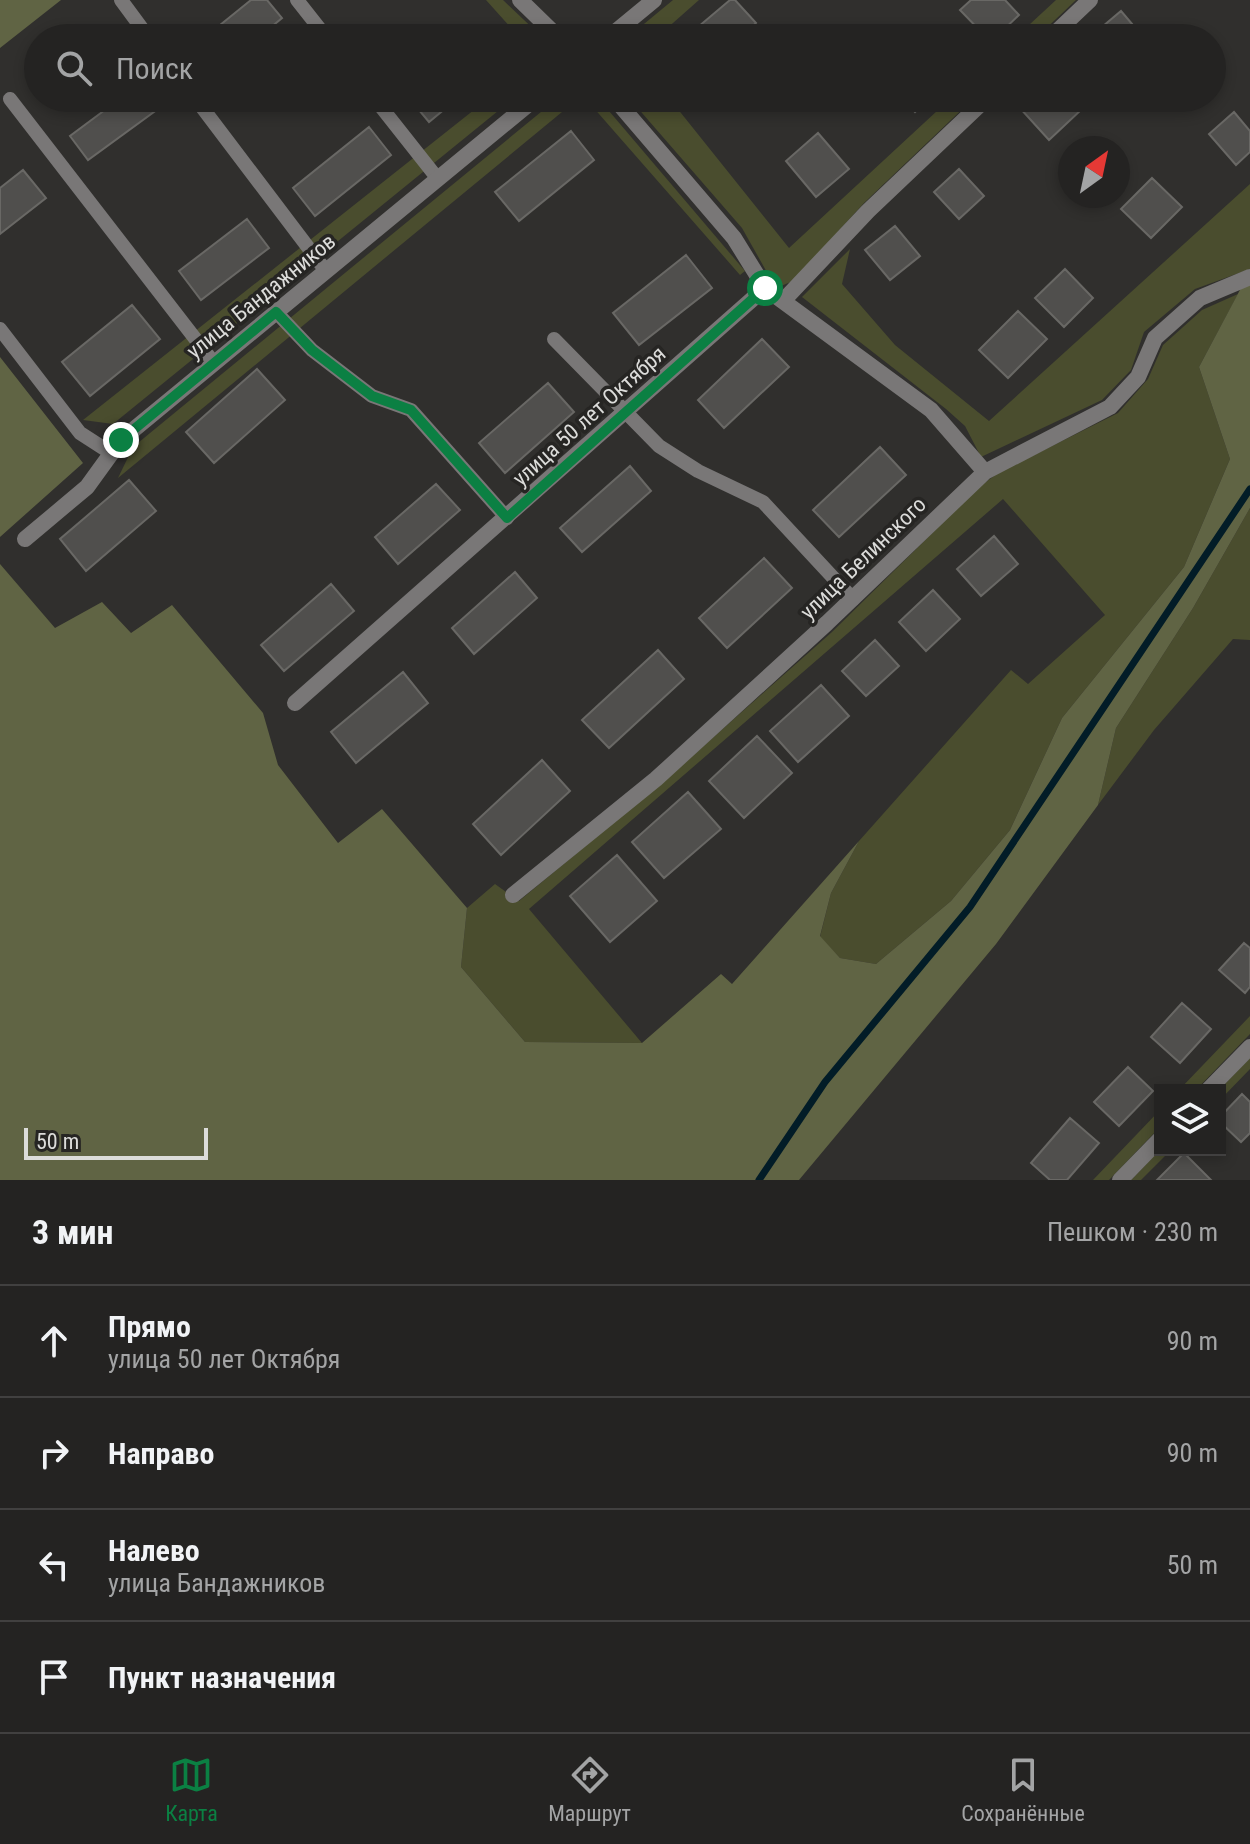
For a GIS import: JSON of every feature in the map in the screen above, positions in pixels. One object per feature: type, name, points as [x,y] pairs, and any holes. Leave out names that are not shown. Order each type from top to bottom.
[{"type":"street","points":[[520,0],[545,24]]},
{"type":"street","points":[[625,24],[654,0]]},
{"type":"street","points":[[1065,24],[1090,0]]},
{"type":"street","name":"улица Бандажников","points":[[25,539],[87,487],[121,440],[519,112]]},
{"type":"street","points":[[626,112],[734,238],[765,288],[931,410],[985,472]]},
{"type":"street","points":[[783,301],[868,211],[972,112]]},
{"type":"street","name":"улица Белинского","points":[[513,895],[656,779],[853,599],[985,472],[1110,407],[1138,377],[1155,338],[1200,298],[1250,277]]},
{"type":"street","name":"улица 50 лет Октября","points":[[295,703],[765,288]]},
{"type":"street","points":[[1214,1084],[1250,1047]]},
{"type":"street","points":[[1120,1180],[1154,1145]]},
{"type":"lane","points":[[121,0],[139,24]]},
{"type":"lane","points":[[297,0],[316,24]]},
{"type":"lane","points":[[10,99],[214,363]]},
{"type":"lane","points":[[206,112],[326,271]]},
{"type":"lane","points":[[385,112],[438,179]]},
{"type":"lane","points":[[276,312],[312,350],[372,396],[411,410],[507,518]]},
{"type":"lane","points":[[0,329],[80,433],[111,453]]},
{"type":"lane","points":[[554,339],[659,446],[698,471],[763,502],[853,599]]},
{"type":"green space","points":[[0,0],[61,0],[30,24],[24,24],[24,29],[0,48]]},
{"type":"green space","points":[[486,0],[503,0],[528,24],[507,24]]},
{"type":"green space","points":[[673,0],[699,0],[672,24],[644,24]]},
{"type":"green space","points":[[1056,0],[1076,0],[1051,24],[1030,24]]},
{"type":"green space","points":[[471,112],[497,112],[113,424],[83,420]]},
{"type":"green space","points":[[541,112],[562,112],[118,478],[133,447]]},
{"type":"green space","points":[[597,112],[610,112],[745,271],[740,275]]},
{"type":"green space","points":[[641,112],[680,112],[789,248],[936,112],[959,112],[864,203],[793,281],[781,286],[769,276],[742,228]]},
{"type":"green space","points":[[1250,184],[1250,269],[1195,289],[1144,332],[1131,370],[1102,400],[981,457],[965,426],[946,409],[802,297],[850,249],[842,284],[895,345],[989,421]]},
{"type":"green space","points":[[1250,271],[1250,508],[1193,608],[1116,728],[1098,805],[996,944],[799,1180],[0,1180],[0,564],[55,628],[102,602],[131,633],[172,605],[263,713],[278,765],[338,843],[382,809],[467,908],[461,967],[525,1042],[642,1043],[721,974],[732,984],[859,841],[831,893],[820,936],[840,958],[876,964],[951,901],[1010,830],[1062,718],[1184,567],[1230,459],[1199,367]]},
{"type":"green space","points":[[1238,294],[1199,367],[1230,459],[1184,567],[1062,718],[1010,830],[951,901],[876,964],[840,958],[820,937],[831,893],[859,841],[1011,670],[1028,684],[1105,615],[1003,499],[529,909],[642,1043],[525,1042],[461,967],[467,908],[495,884],[519,901],[664,781],[832,632],[979,487],[998,473],[1118,413],[1148,379],[1163,345],[1202,310]]},
{"type":"green space","points":[[0,357],[83,463],[0,537]]},
{"type":"green space","points":[[1250,508],[1250,640],[1233,639],[1154,730],[1098,805],[1116,728],[1193,608]]},
{"type":"green space","points":[[1250,1016],[1250,1034],[1202,1084],[1185,1084]]},
{"type":"green space","points":[[1250,1058],[1250,1069],[1226,1094],[1225,1084]]},
{"type":"green space","points":[[1154,1116],[1154,1133],[1109,1180],[1093,1180]]},
{"type":"green space","points":[[1154,1156],[1165,1156],[1141,1180],[1131,1180]]},
{"type":"building","points":[[251,0],[267,0],[282,18],[275,24],[221,24]]},
{"type":"building","points":[[730,0],[735,0],[756,23],[755,24],[702,24]]},
{"type":"building","points":[[971,0],[1005,0],[1019,15],[1010,24],[974,24],[960,10]]},
{"type":"building","points":[[1121,11],[1132,24],[1106,24]]},
{"type":"building","points":[[102,112],[154,112],[88,160],[70,136]]},
{"type":"building","points":[[421,112],[441,112],[429,122]]},
{"type":"building","points":[[1024,112],[1079,112],[1049,140]]},
{"type":"building","points":[[1234,112],[1250,131],[1250,152],[1236,165],[1209,134]]},
{"type":"building","points":[[369,127],[391,155],[315,216],[293,188]]},
{"type":"building","points":[[571,131],[594,160],[519,221],[495,192]]},
{"type":"building","points":[[818,133],[849,169],[816,197],[786,161]]},
{"type":"building","points":[[959,169],[984,196],[959,219],[934,192]]},
{"type":"building","points":[[23,170],[46,198],[0,234],[0,188]]},
{"type":"building","points":[[1152,178],[1182,207],[1151,238],[1121,209],[1130,208],[1130,200]]},
{"type":"building","points":[[247,219],[269,248],[201,300],[179,271]]},
{"type":"building","points":[[895,226],[920,256],[890,280],[865,250]]},
{"type":"building","points":[[686,255],[712,288],[639,345],[613,313]]},
{"type":"building","points":[[1065,269],[1093,298],[1064,327],[1035,298]]},
{"type":"building","points":[[132,305],[160,339],[90,396],[62,362]]},
{"type":"building","points":[[1018,311],[1047,339],[1008,378],[979,350]]},
{"type":"building","points":[[762,339],[789,367],[724,428],[698,400]]},
{"type":"building","points":[[257,369],[285,400],[214,463],[186,432]]},
{"type":"building","points":[[548,383],[574,412],[505,473],[479,443]]},
{"type":"building","points":[[880,447],[906,475],[839,537],[813,510]]},
{"type":"building","points":[[630,466],[651,491],[582,552],[560,528]]},
{"type":"building","points":[[129,480],[156,511],[86,571],[60,539]]},
{"type":"building","points":[[436,484],[460,510],[398,564],[375,537]]},
{"type":"building","points":[[994,536],[1018,564],[981,596],[957,569]]},
{"type":"building","points":[[764,558],[792,588],[727,648],[699,618]]},
{"type":"building","points":[[515,572],[537,598],[474,654],[452,628]]},
{"type":"building","points":[[331,584],[354,611],[284,671],[261,645]]},
{"type":"building","points":[[933,590],[960,619],[926,651],[899,622]]},
{"type":"building","points":[[875,640],[899,666],[866,696],[842,671]]},
{"type":"building","points":[[658,650],[684,679],[609,748],[582,720]]},
{"type":"building","points":[[403,672],[428,703],[356,763],[331,732]]},
{"type":"building","points":[[821,685],[849,716],[798,762],[770,731]]},
{"type":"building","points":[[757,736],[792,773],[744,818],[709,781]]},
{"type":"building","points":[[542,760],[570,791],[501,855],[473,824]]},
{"type":"building","points":[[688,792],[721,829],[664,878],[632,842]]},
{"type":"building","points":[[617,855],[657,901],[610,942],[570,896]]},
{"type":"building","points":[[1244,943],[1250,948],[1250,987],[1245,993],[1219,970]]},
{"type":"building","points":[[1182,1003],[1211,1029],[1180,1063],[1151,1037]]},
{"type":"building","points":[[1128,1067],[1153,1091],[1119,1126],[1094,1102]]},
{"type":"building","points":[[1242,1094],[1250,1102],[1250,1133],[1241,1142],[1226,1128],[1226,1111]]},
{"type":"building","points":[[1070,1118],[1099,1143],[1067,1180],[1050,1180],[1031,1163]]},
{"type":"building","points":[[1181,1156],[1187,1156],[1211,1180],[1157,1180]]},
{"type":"waterway","points":[[759,1180],[825,1082],[970,907],[1250,489]]},
{"type":"route","points":[[121,440],[276,312],[312,350],[372,396],[411,410],[507,518],[765,288]]}]
